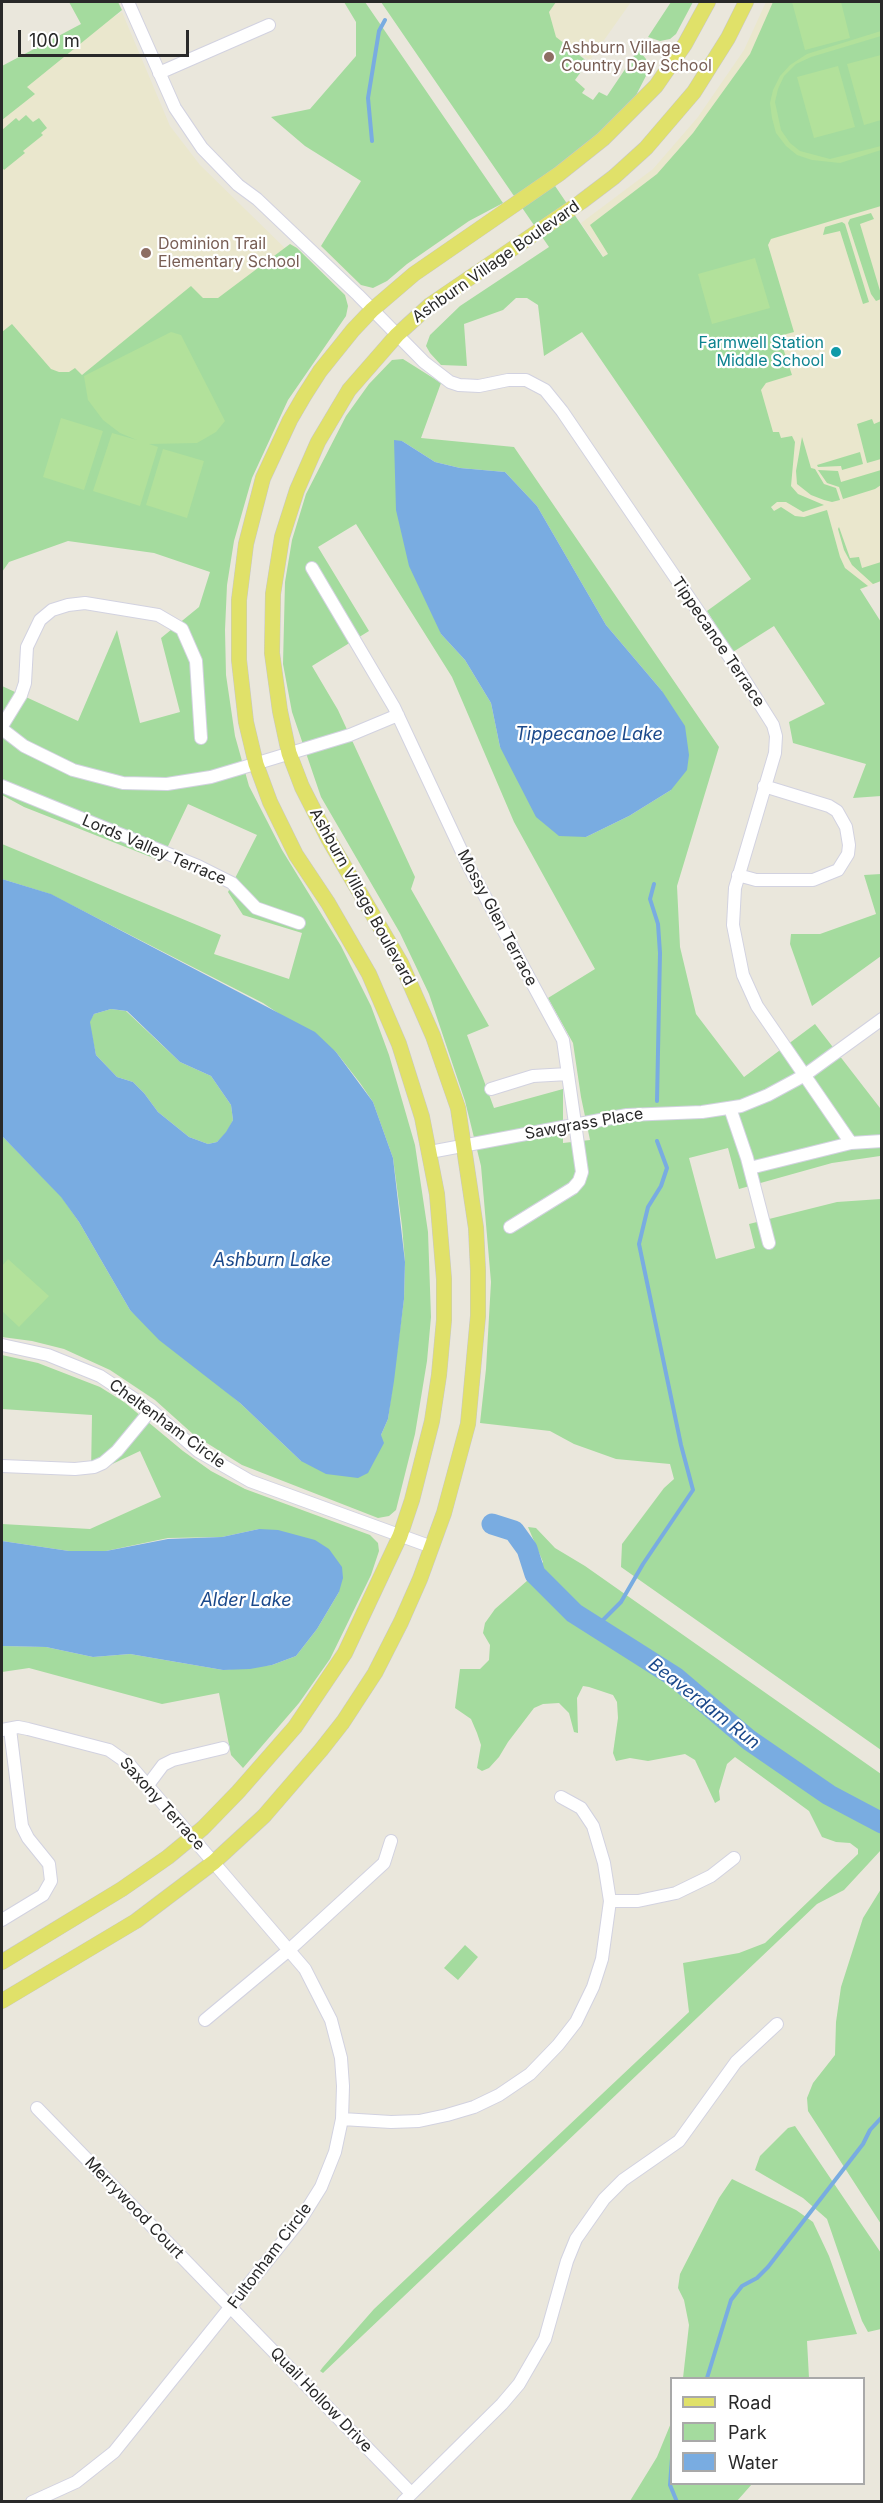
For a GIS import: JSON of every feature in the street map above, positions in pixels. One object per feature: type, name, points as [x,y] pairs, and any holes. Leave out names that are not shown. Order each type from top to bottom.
[{"type":"main road","name":"Ashburn Village Boulevard","points":[[2,1962],[122,1889],[192,1837],[271,1756],[315,1700],[357,1631],[400,1536],[412,1500],[432,1421],[444,1320],[442,1237],[430,1152],[422,1117],[385,1008],[351,940],[296,855],[270,802],[256,764],[240,687],[238,627],[243,566],[255,505],[275,452],[304,396],[334,352],[372,310],[414,274],[559,174],[603,140],[656,86],[685,44],[708,2]]},
{"type":"main road","name":"Ashburn Village Boulevard","points":[[2,2001],[136,1921],[214,1862],[264,1816],[343,1722],[375,1673],[401,1622],[432,1547],[468,1424],[478,1316],[476,1228],[458,1108],[418,1000],[383,928],[314,811],[289,753],[280,711],[272,653],[273,594],[282,537],[297,490],[328,423],[349,390],[397,335],[445,294],[581,202],[614,177],[646,148],[672,119],[712,66],[746,2]]},
{"type":"street","name":"Tippecanoe Terrace","points":[[128,2],[175,108],[188,130],[209,156],[397,335],[450,382],[469,386],[508,380],[526,380],[545,390],[726,650],[773,725],[776,746],[738,875],[734,900],[733,925],[745,984],[757,1006],[851,1143]]},
{"type":"street","points":[[159,73],[269,25]]},
{"type":"street","name":"Mossy Glen Terrace","points":[[312,568],[398,715],[460,851],[559,1032],[565,1049],[574,1126],[582,1162],[579,1180],[573,1188],[510,1227]]},
{"type":"street","points":[[201,738],[196,661],[182,629],[158,615],[85,603],[52,610],[40,620],[27,647],[25,683],[2,728],[24,747],[73,770],[123,783],[144,785],[190,781],[256,764],[350,735],[398,715]]},
{"type":"street","name":"Lords Valley Terrace","points":[[2,786],[31,800],[198,866],[232,883],[256,908],[299,922]]},
{"type":"street","points":[[738,875],[756,880],[813,880],[838,870],[848,854],[846,827],[837,811],[829,806],[764,786]]},
{"type":"street","name":"Sawgrass Place","points":[[430,1152],[627,1115],[702,1112],[730,1108],[768,1095],[805,1075],[882,1019]]},
{"type":"street","points":[[491,1089],[533,1076],[568,1074]]},
{"type":"street","points":[[730,1108],[750,1168],[769,1243]]},
{"type":"street","points":[[750,1168],[851,1143],[882,1141]]},
{"type":"street","name":"Cheltenham Circle","points":[[2,1345],[27,1349],[100,1376],[151,1410],[198,1451],[250,1481],[432,1547]]},
{"type":"street","points":[[2,1466],[75,1469],[94,1467],[117,1451],[151,1410]]},
{"type":"street","name":"Saxony Terrace","points":[[6,1730],[18,1727],[110,1750],[129,1764],[214,1862]]},
{"type":"street","points":[[2,1920],[43,1896],[51,1881],[49,1864],[28,1838],[22,1826],[6,1730]]},
{"type":"street","points":[[148,1785],[163,1765],[173,1760],[223,1748]]},
{"type":"street","points":[[342,2119],[419,2121],[447,2115],[499,2095],[530,2074],[558,2045],[585,2005],[602,1959],[610,1901],[604,1863],[593,1826],[581,1808],[561,1797]]},
{"type":"street","points":[[205,2020],[289,1950],[384,1863],[391,1841]]},
{"type":"street","points":[[610,1901],[638,1901],[676,1893],[711,1876],[734,1858]]},
{"type":"street","name":"Fultonham Circle","points":[[32,2502],[76,2482],[114,2452],[232,2307],[311,2203],[328,2170],[342,2119],[343,2086],[340,2058],[331,2020],[315,1985],[289,1950],[214,1862]]},
{"type":"street","points":[[407,2497],[502,2404],[534,2362],[553,2315],[570,2254],[589,2218],[622,2180],[680,2141],[736,2062],[777,2024]]},
{"type":"street","name":"Merrywood Court","points":[[37,2108],[232,2307]]},
{"type":"street","name":"Quail Hollow Drive","points":[[232,2307],[407,2497]]},
{"type":"shaded area","name":"Ashburn Village Country Day School","points":[[480,2],[631,2],[590,60],[579,54],[566,74]]},
{"type":"shaded area","name":"Farmwell Station Middle School","points":[[766,2],[881,2],[881,581],[834,600],[581,223],[653,169],[698,117],[744,50]]},
{"type":"shaded area","name":"Dominion Trail Elementary School","points":[[122,12],[170,126],[200,165],[340,302],[2,511],[2,80]]},
{"type":"green space","points":[[69,2],[118,2],[122,10],[27,87],[35,94],[2,120],[2,66],[81,24]]},
{"type":"green space","points":[[344,2],[365,2],[503,203],[469,221],[407,264],[387,281],[373,288],[361,285],[321,246],[361,181],[305,146],[271,117],[310,109],[356,56],[356,22]]},
{"type":"green space","points":[[381,2],[556,2],[549,12],[556,37],[588,62],[575,80],[585,89],[582,93],[593,100],[599,92],[607,96],[636,53],[629,46],[633,45],[638,49],[646,59],[649,70],[630,107],[598,138],[547,174],[603,257],[608,254],[590,225],[657,174],[693,133],[750,54],[773,2],[881,2],[881,206],[771,239],[768,245],[794,332],[779,336],[792,375],[766,383],[761,390],[773,432],[779,432],[781,438],[792,436],[795,442],[791,486],[798,494],[824,505],[803,512],[786,502],[777,502],[771,507],[774,511],[781,507],[795,516],[804,517],[827,510],[845,568],[868,586],[860,589],[881,622],[881,796],[853,798],[866,764],[793,743],[789,722],[825,704],[774,626],[733,652],[707,611],[751,579],[582,332],[544,356],[538,305],[527,298],[516,298],[503,310],[464,324],[467,366],[441,365],[430,353],[426,346],[430,335],[460,306],[549,247]]},
{"type":"green space","points":[[671,2],[693,2],[676,34],[670,39],[660,41],[648,37]]},
{"type":"green space","points":[[792,2],[841,2],[850,38],[805,50]]},
{"type":"green space","points":[[881,31],[881,36],[811,57],[796,64],[784,76],[775,102],[781,130],[790,143],[800,151],[830,159],[881,146],[881,150],[840,163],[812,160],[797,155],[776,133],[772,118],[770,103],[780,76],[790,65],[807,54]]},
{"type":"green space","points":[[881,55],[881,120],[864,125],[847,64]]},
{"type":"green space","points":[[838,66],[855,127],[814,138],[797,77]]},
{"type":"green space","points":[[26,115],[33,122],[39,118],[47,128],[41,133],[43,135],[23,151],[25,153],[4,170],[2,167],[2,130],[16,118],[19,121]]},
{"type":"green space","points":[[871,213],[874,219],[860,224],[881,294],[881,299],[876,301],[871,294],[848,223],[850,219]]},
{"type":"green space","points":[[842,222],[845,224],[869,302],[863,304],[840,231],[823,235],[825,227]]},
{"type":"green space","points":[[290,244],[297,248],[345,295],[348,306],[346,316],[288,400],[252,478],[234,541],[227,585],[226,675],[235,736],[249,786],[282,850],[341,946],[371,1006],[389,1055],[415,1145],[428,1232],[431,1317],[427,1361],[415,1434],[396,1510],[389,1516],[378,1518],[242,1465],[194,1435],[155,1400],[110,1370],[64,1349],[2,1337],[2,1136],[61,1196],[79,1222],[130,1310],[240,1403],[301,1461],[381,1435],[388,1419],[404,1299],[405,1262],[402,1226],[393,1158],[373,1102],[360,1083],[336,1052],[263,1003],[50,894],[2,879],[2,844],[221,935],[214,954],[289,979],[302,933],[243,915],[228,892],[257,835],[188,804],[161,861],[24,807],[2,795],[2,686],[78,721],[117,630],[140,723],[180,712],[161,638],[199,607],[210,572],[154,553],[68,541],[9,562],[2,572],[2,332],[12,324],[51,369],[69,372],[75,368],[82,375],[191,286],[203,298],[218,298]]},
{"type":"green space","points":[[755,258],[770,308],[712,324],[698,274]]},
{"type":"green space","points":[[171,332],[181,335],[225,421],[216,432],[197,443],[149,444],[158,447],[140,506],[93,491],[112,433],[137,440],[120,433],[103,420],[88,400],[84,376]]},
{"type":"green space","points":[[403,359],[441,383],[421,438],[514,447],[719,747],[677,886],[680,947],[696,1014],[744,1077],[815,1024],[880,1108],[880,1156],[832,1163],[739,1189],[728,1148],[689,1158],[716,1259],[755,1248],[749,1224],[837,1202],[881,1199],[881,1750],[621,1567],[622,1544],[664,1488],[674,1479],[670,1464],[616,1459],[574,1444],[550,1431],[480,1423],[491,1282],[481,1166],[465,1101],[429,994],[400,933],[321,797],[292,712],[283,664],[285,582],[292,540],[306,494],[346,416],[369,384],[392,360]],"holes":[[[402,441],[435,462],[460,468],[505,472],[537,506],[606,625],[662,691],[671,790],[629,816],[586,837],[500,747],[491,703],[465,660],[441,634]],[[356,524],[452,677],[514,822],[595,969],[548,998],[573,1043],[590,1140],[563,1143],[563,1089],[494,1108],[467,1035],[489,1026],[411,889],[415,877],[338,710],[312,666],[369,631],[318,547]]]},
{"type":"green space","points":[[61,418],[103,431],[84,490],[43,477]]},
{"type":"green space","points":[[872,419],[874,424],[881,421],[881,459],[867,463],[857,424]]},
{"type":"green space","points":[[802,437],[811,468],[815,469],[824,484],[836,488],[840,500],[832,502],[824,500],[811,495],[797,484],[796,471]]},
{"type":"green space","points":[[163,449],[204,461],[187,518],[146,505]]},
{"type":"green space","points":[[860,452],[863,464],[842,470],[841,466],[818,467],[817,465]]},
{"type":"green space","points":[[818,470],[838,471],[841,482],[881,470],[881,485],[843,499],[839,487],[827,483]]},
{"type":"green space","points":[[839,527],[850,558],[859,557],[862,568],[881,562],[881,581],[873,584],[852,565],[844,550]]},
{"type":"green space","points":[[881,874],[881,956],[812,1006],[790,944],[791,934],[820,934],[876,914],[864,875]]},
{"type":"green space","points":[[111,1009],[126,1011],[180,1062],[211,1076],[231,1105],[233,1120],[227,1132],[217,1142],[208,1144],[189,1137],[158,1112],[133,1082],[117,1077],[96,1055],[89,1022],[94,1014]]},
{"type":"green space","points":[[8,1259],[49,1296],[19,1327],[2,1311],[2,1266]]},
{"type":"green space","points":[[2,1355],[38,1363],[100,1387],[124,1402],[211,1471],[245,1489],[370,1535],[378,1543],[379,1551],[371,1575],[330,1659],[299,1703],[243,1768],[231,1755],[219,1693],[162,1704],[29,1668],[2,1672],[2,1646],[46,1647],[93,1657],[130,1654],[223,1670],[272,1665],[296,1656],[317,1629],[339,1592],[259,1529],[222,1537],[168,1538],[106,1551],[69,1551],[2,1541],[2,1524],[90,1529],[161,1497],[140,1451],[91,1474],[92,1415],[2,1409]]},
{"type":"green space","points":[[528,1527],[536,1528],[555,1548],[585,1566],[881,1774],[881,1850],[844,1890],[817,1904],[323,2373],[320,2371],[323,2367],[374,2309],[689,2012],[683,1963],[739,1953],[765,1943],[858,1854],[858,1849],[850,1843],[836,1842],[822,1837],[809,1811],[735,1757],[727,1764],[719,1791],[720,1800],[715,1803],[695,1760],[685,1754],[648,1761],[630,1758],[616,1761],[613,1753],[618,1718],[617,1702],[613,1695],[589,1687],[583,1686],[577,1698],[578,1733],[574,1732],[569,1713],[559,1703],[543,1704],[534,1708],[489,1768],[482,1771],[477,1768],[481,1745],[477,1733],[471,1719],[455,1708],[460,1669],[480,1669],[489,1660],[490,1645],[483,1633],[485,1623],[495,1609],[528,1580],[543,1562]]},
{"type":"green space","points":[[881,1889],[881,2224],[808,2111],[807,2098],[813,2083],[835,2055],[836,2022],[841,1987],[863,1918]]},
{"type":"green space","points":[[465,1945],[478,1957],[458,1980],[444,1968]]},
{"type":"green space","points":[[795,2126],[881,2253],[881,2329],[868,2332],[862,2321],[827,2219],[803,2198],[755,2170],[760,2156],[788,2128]]},
{"type":"green space","points":[[732,2179],[796,2210],[813,2222],[829,2256],[857,2334],[807,2341],[809,2377],[683,2377],[689,2325],[684,2300],[678,2288],[680,2274],[719,2198]]},
{"type":"green space","points":[[670,2425],[670,2485],[751,2485],[737,2501],[630,2501],[657,2457]]},
{"type":"water","name":"Tippecanoe Lake","points":[[394,440],[402,441],[435,462],[460,468],[505,472],[537,506],[606,625],[662,691],[685,726],[689,755],[687,770],[671,790],[629,816],[586,837],[559,836],[536,817],[500,747],[491,703],[465,660],[441,634],[409,566],[396,510]]},
{"type":"water","name":"Ashburn Lake","points":[[2,879],[51,894],[315,1032],[336,1052],[373,1102],[393,1158],[405,1262],[404,1299],[388,1419],[381,1435],[384,1443],[368,1473],[358,1478],[326,1474],[301,1461],[240,1403],[159,1340],[130,1310],[79,1222],[61,1197],[2,1136]],"holes":[[[111,1009],[127,1011],[180,1062],[211,1076],[231,1105],[233,1120],[217,1142],[208,1144],[189,1137],[158,1112],[133,1082],[117,1077],[96,1055],[90,1022],[94,1014]]]},
{"type":"water","name":"Alder Lake","points":[[259,1529],[278,1530],[315,1540],[329,1549],[342,1567],[343,1578],[339,1592],[317,1629],[296,1656],[272,1665],[223,1670],[130,1654],[93,1657],[46,1647],[2,1646],[2,1541],[69,1551],[106,1551],[168,1539],[222,1537]]},
{"type":"waterway","points":[[372,141],[368,98],[379,31],[385,20]]},
{"type":"waterway","points":[[654,884],[650,899],[658,924],[660,953],[657,1101]]},
{"type":"waterway","points":[[596,1627],[621,1602],[643,1564],[693,1490],[681,1445],[639,1244],[648,1207],[661,1186],[667,1168],[657,1141]]},
{"type":"waterway","name":"Beaverdam Run","points":[[492,1524],[514,1531],[527,1549],[535,1574],[574,1613],[675,1677],[749,1740],[829,1795],[882,1823]]},
{"type":"waterway","points":[[707,2377],[731,2300],[742,2286],[757,2278],[768,2267],[882,2117]]},
{"type":"waterway","points":[[670,2485],[677,2502]]},
{"type":"place","name":"Ashburn Village Country Day School","points":[[549,57]]},
{"type":"place","name":"Dominion Trail Elementary School","points":[[146,253]]},
{"type":"place","name":"Farmwell Station Middle School","points":[[836,352]]}]
